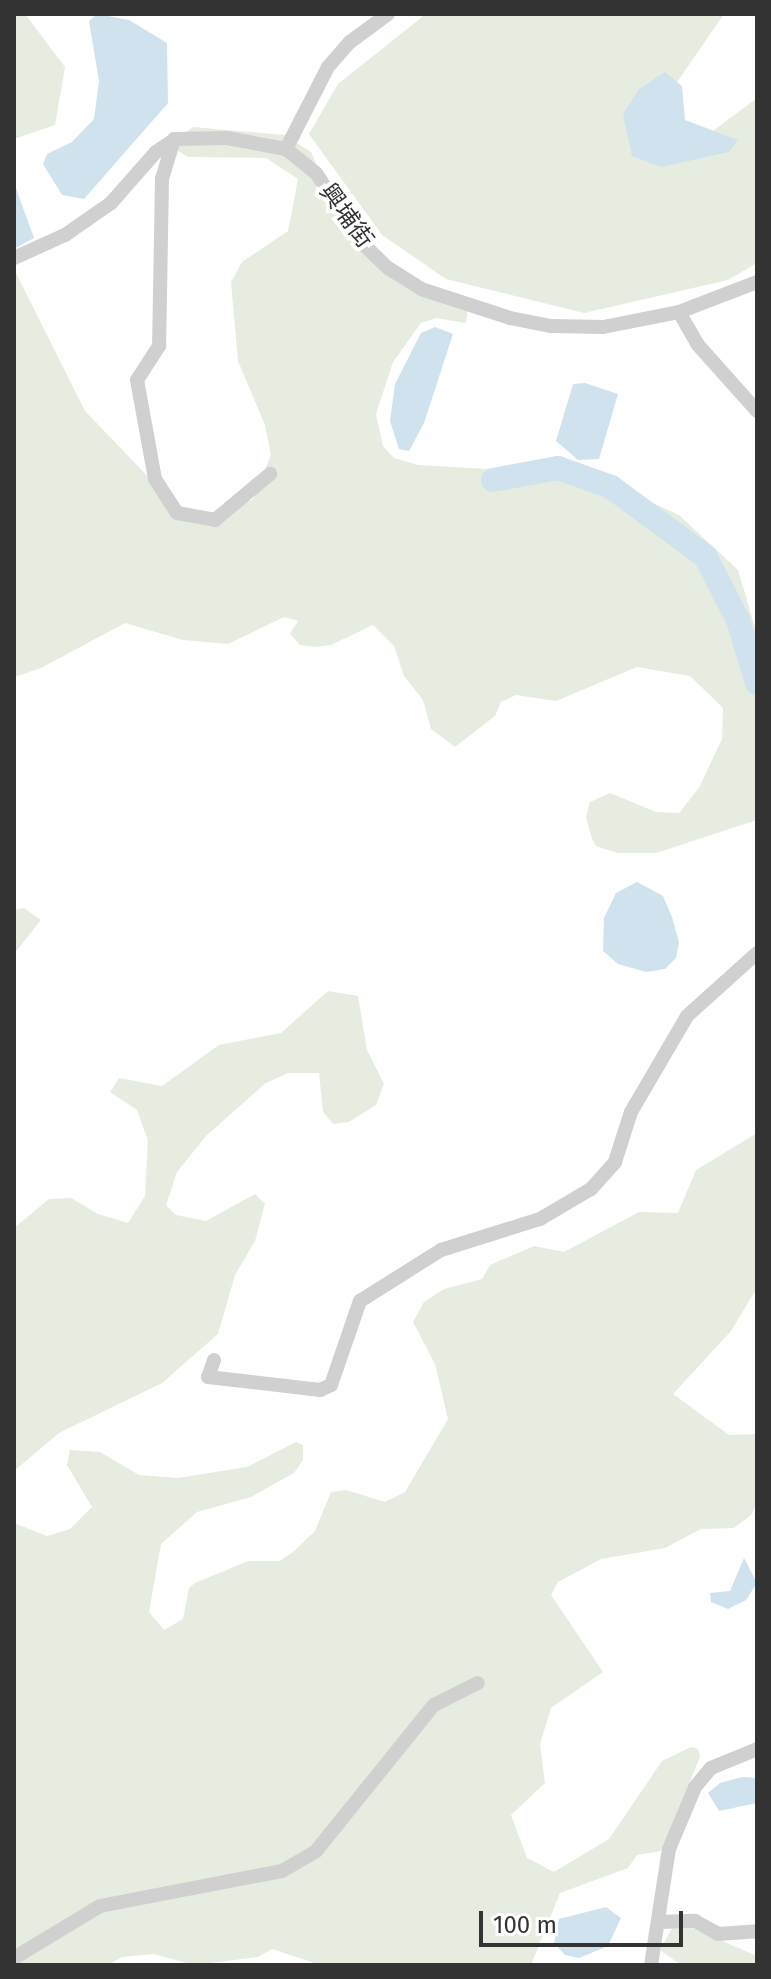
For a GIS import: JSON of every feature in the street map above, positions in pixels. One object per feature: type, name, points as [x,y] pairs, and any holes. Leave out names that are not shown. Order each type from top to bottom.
[{"type":"street","points":[[286,149],[328,67],[350,42],[388,14]]},
{"type":"street","name":"興埔街","points":[[175,139],[227,138],[286,149],[316,173],[362,243],[421,289],[551,326],[603,327],[679,312],[757,282]]},
{"type":"street","points":[[14,258],[65,235],[111,203],[156,152],[175,139]]},
{"type":"street","points":[[175,139],[162,179],[159,346],[137,380],[155,479],[177,513],[215,520],[270,474]]},
{"type":"street","points":[[679,312],[698,345],[757,411]]},
{"type":"street","points":[[214,1360],[208,1377],[320,1390],[331,1385],[360,1301],[441,1250],[540,1219],[591,1189],[615,1162],[631,1112],[687,1016],[757,953]]},
{"type":"street","points":[[14,1958],[100,1906],[282,1871],[316,1851],[434,1705],[478,1683]]},
{"type":"street","points":[[651,1965],[669,1849],[695,1787],[711,1768],[757,1749]]},
{"type":"street","points":[[658,1922],[695,1921],[718,1934],[757,1931]]},
{"type":"shaded area","points":[[14,14],[25,14],[65,67],[55,125],[14,139]]},
{"type":"shaded area","points":[[426,14],[724,14],[653,117],[682,154],[757,98],[757,263],[728,280],[584,313],[446,279],[382,235],[309,134],[338,84]]},
{"type":"shaded area","points":[[193,127],[284,135],[311,152],[330,197],[389,264],[468,308],[466,323],[436,318],[421,323],[393,362],[376,414],[383,446],[394,458],[418,465],[573,474],[620,488],[679,515],[738,570],[757,634],[757,820],[656,853],[617,853],[596,846],[592,839],[586,817],[590,802],[610,793],[656,812],[679,813],[699,788],[722,739],[723,708],[690,676],[637,667],[556,701],[516,695],[501,702],[495,716],[455,747],[431,729],[423,700],[404,676],[394,646],[373,625],[331,645],[315,647],[300,645],[290,634],[298,621],[284,617],[228,644],[183,640],[125,623],[41,668],[14,677],[14,269],[85,411],[174,504],[210,521],[253,499],[271,455],[265,425],[238,361],[231,282],[242,262],[288,231],[298,179],[266,158],[188,157],[175,149],[174,141]]},
{"type":"shaded area","points":[[24,908],[41,920],[14,954],[14,910]]},
{"type":"shaded area","points":[[328,991],[358,996],[367,1050],[384,1084],[376,1105],[349,1122],[333,1124],[323,1112],[319,1073],[288,1073],[266,1083],[206,1136],[177,1172],[166,1205],[176,1215],[206,1221],[255,1194],[265,1204],[255,1241],[235,1275],[218,1334],[162,1383],[59,1433],[14,1471],[14,1228],[49,1199],[71,1198],[98,1214],[128,1223],[145,1196],[148,1141],[137,1110],[110,1092],[119,1078],[162,1086],[219,1045],[281,1033]]},
{"type":"shaded area","points":[[757,1133],[757,1288],[731,1331],[673,1394],[729,1435],[757,1434],[757,1502],[752,1514],[734,1528],[701,1529],[665,1548],[601,1559],[558,1582],[551,1595],[603,1672],[551,1708],[540,1744],[545,1783],[511,1815],[527,1858],[554,1872],[609,1839],[662,1761],[691,1747],[698,1749],[700,1757],[661,1851],[637,1855],[628,1868],[560,1893],[531,1965],[320,1965],[272,1949],[258,1957],[194,1965],[154,1954],[122,1957],[108,1965],[14,1965],[14,1523],[47,1536],[70,1529],[92,1507],[67,1465],[70,1450],[100,1452],[139,1475],[178,1478],[247,1467],[296,1442],[303,1445],[303,1460],[294,1473],[251,1497],[197,1512],[161,1544],[149,1612],[164,1630],[183,1619],[189,1588],[195,1583],[248,1561],[280,1561],[293,1552],[315,1531],[331,1492],[346,1490],[385,1502],[405,1492],[448,1419],[435,1364],[413,1322],[424,1302],[444,1289],[482,1279],[490,1265],[534,1246],[564,1252],[639,1212],[678,1213],[696,1170]]},
{"type":"shaded area","points":[[676,1921],[757,1956],[757,1965],[681,1965],[660,1950]]},
{"type":"water","points":[[97,14],[129,20],[167,43],[168,103],[84,199],[62,195],[43,164],[47,154],[72,142],[94,119],[99,81],[89,21]]},
{"type":"water","points":[[665,72],[682,86],[685,120],[738,140],[729,152],[661,167],[632,156],[623,114],[639,89]]},
{"type":"water","points":[[14,183],[34,238],[14,249]]},
{"type":"water","points":[[435,327],[453,334],[424,423],[409,451],[399,449],[390,421],[395,384],[421,333]]},
{"type":"water","points":[[585,383],[618,394],[599,459],[578,460],[556,441],[573,384]]},
{"type":"water","points":[[637,882],[663,896],[672,917],[679,942],[676,958],[665,969],[646,972],[618,964],[603,951],[604,918],[616,893]]},
{"type":"water","points":[[744,1558],[757,1583],[746,1600],[728,1609],[711,1602],[710,1593],[730,1591]]},
{"type":"water","points":[[742,1777],[757,1778],[757,1803],[719,1811],[708,1793],[720,1783]]},
{"type":"water","points":[[606,1907],[621,1918],[608,1946],[579,1958],[565,1955],[554,1943],[559,1919]]},
{"type":"waterway","points":[[493,480],[558,468],[611,487],[705,556],[738,620],[757,683]]}]
